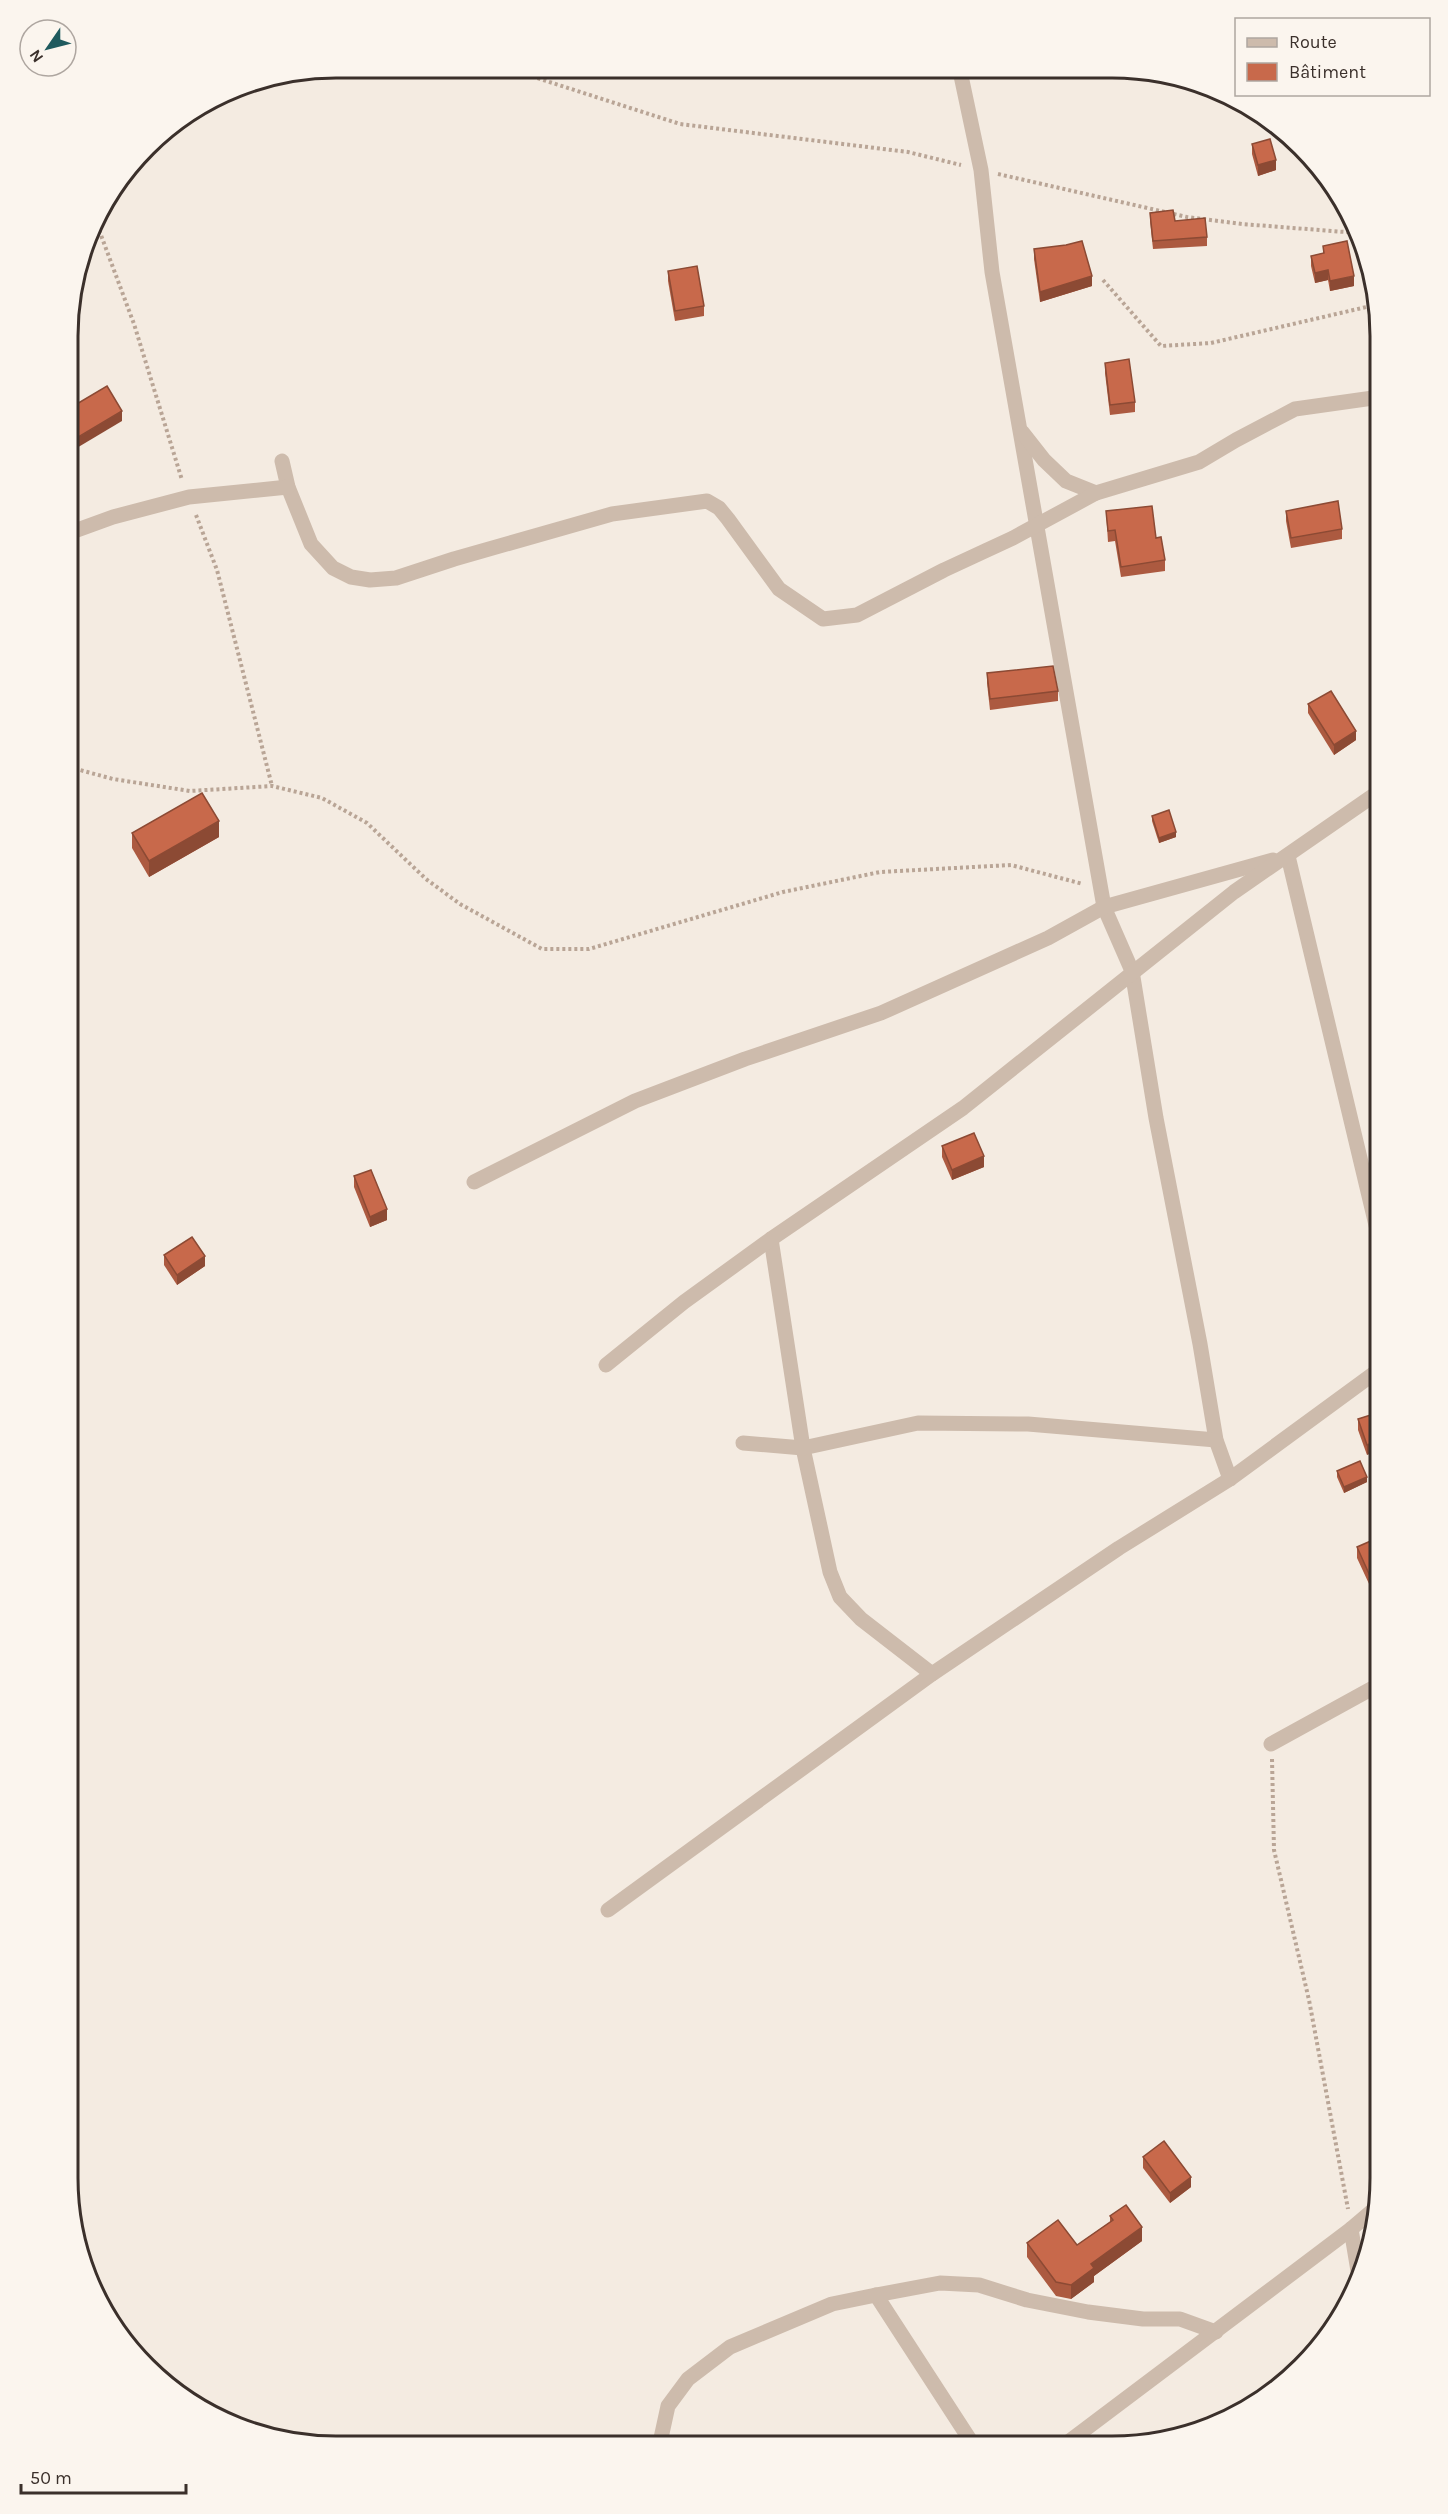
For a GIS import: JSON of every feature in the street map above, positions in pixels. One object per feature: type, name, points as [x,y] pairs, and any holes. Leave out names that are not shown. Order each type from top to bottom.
[{"type":"street","points":[[961,78],[981,170],[992,272],[1104,907],[1132,971],[1156,1118],[1200,1344],[1216,1440],[1230,1479]]},
{"type":"street","points":[[282,461],[288,487],[311,544],[333,568],[351,577],[370,580],[396,578],[612,514],[707,501],[719,508],[728,519],[779,589],[823,619],[857,615],[1096,493],[1199,462],[1295,409],[1370,398]]},
{"type":"street","points":[[1019,428],[1044,460],[1066,481],[1096,493]]},
{"type":"street","points":[[78,530],[113,517],[189,497],[288,487]]},
{"type":"street","points":[[606,1365],[684,1302],[771,1239],[963,1108],[1234,892],[1370,798]]},
{"type":"street","points":[[474,1182],[635,1101],[745,1059],[881,1013],[1048,938],[1104,907],[1288,856]]},
{"type":"street","points":[[1288,856],[1370,1200]]},
{"type":"street","points":[[771,1239],[802,1448],[830,1572],[840,1597],[861,1619],[932,1674]]},
{"type":"street","points":[[609,1910],[932,1674],[1119,1548],[1230,1479],[1370,1376]]},
{"type":"street","points":[[743,1443],[802,1448],[918,1424],[1028,1424],[1216,1440]]},
{"type":"street","points":[[1272,1744],[1370,1690]]},
{"type":"street","points":[[1076,2436],[1367,2216]]},
{"type":"street","points":[[1352,2229],[1356,2259]]},
{"type":"street","points":[[662,2436],[668,2406],[688,2379],[730,2348],[832,2304],[876,2295],[940,2283],[979,2285],[1028,2300],[1088,2312],[1143,2319],[1180,2319],[1216,2332]]},
{"type":"street","points":[[876,2295],[968,2436]]},
{"type":"path","points":[[536,78],[680,124],[908,152],[1187,217],[1242,224],[1347,230]]},
{"type":"path","points":[[1103,280],[1161,346],[1211,343],[1368,307]]},
{"type":"path","points":[[78,769],[113,779],[190,791],[272,786],[322,798],[367,823],[426,879],[460,904],[542,949],[589,949],[783,892],[880,872],[1011,865],[1101,889]]},
{"type":"path","points":[[1272,1744],[1274,1850],[1309,2000],[1352,2229]]},
{"type":"building","points":[[1270,139],[1276,160],[1258,165],[1252,144]]},
{"type":"building","points":[[1173,210],[1175,221],[1205,218],[1207,237],[1153,241],[1150,213]]},
{"type":"building","points":[[1082,241],[1092,276],[1040,292],[1034,249]]},
{"type":"building","points":[[1347,241],[1354,276],[1330,281],[1328,270],[1315,273],[1311,256],[1324,253],[1323,246]]},
{"type":"building","points":[[697,266],[704,306],[675,311],[668,271]]},
{"type":"building","points":[[1129,359],[1135,402],[1110,405],[1105,363]]},
{"type":"building","points":[[107,386],[122,411],[78,437],[78,403]]},
{"type":"building","points":[[1338,501],[1342,529],[1291,538],[1286,511]]},
{"type":"building","points":[[1152,506],[1156,538],[1161,537],[1165,560],[1121,567],[1115,530],[1108,531],[1106,511]]},
{"type":"building","points":[[1053,666],[1058,691],[990,699],[987,673]]},
{"type":"building","points":[[1331,691],[1356,731],[1334,745],[1308,704]]},
{"type":"building","points":[[202,793],[219,821],[149,861],[132,833]]},
{"type":"building","points":[[1169,810],[1176,832],[1159,838],[1152,816]]},
{"type":"building","points":[[974,1133],[984,1156],[952,1170],[942,1146]]},
{"type":"building","points":[[371,1170],[387,1209],[370,1217],[354,1176]]},
{"type":"building","points":[[192,1237],[205,1256],[177,1275],[164,1255]]},
{"type":"building","points":[[1370,1415],[1370,1444],[1367,1445],[1358,1419]]},
{"type":"building","points":[[1360,1461],[1367,1477],[1344,1487],[1337,1471]]},
{"type":"building","points":[[1370,1541],[1370,1576],[1357,1547]]},
{"type":"building","points":[[1164,2141],[1191,2177],[1170,2193],[1143,2157]]},
{"type":"building","points":[[1126,2205],[1142,2227],[1091,2264],[1094,2268],[1071,2285],[1056,2282],[1027,2243],[1058,2220],[1077,2245],[1113,2220],[1110,2216]]}]
